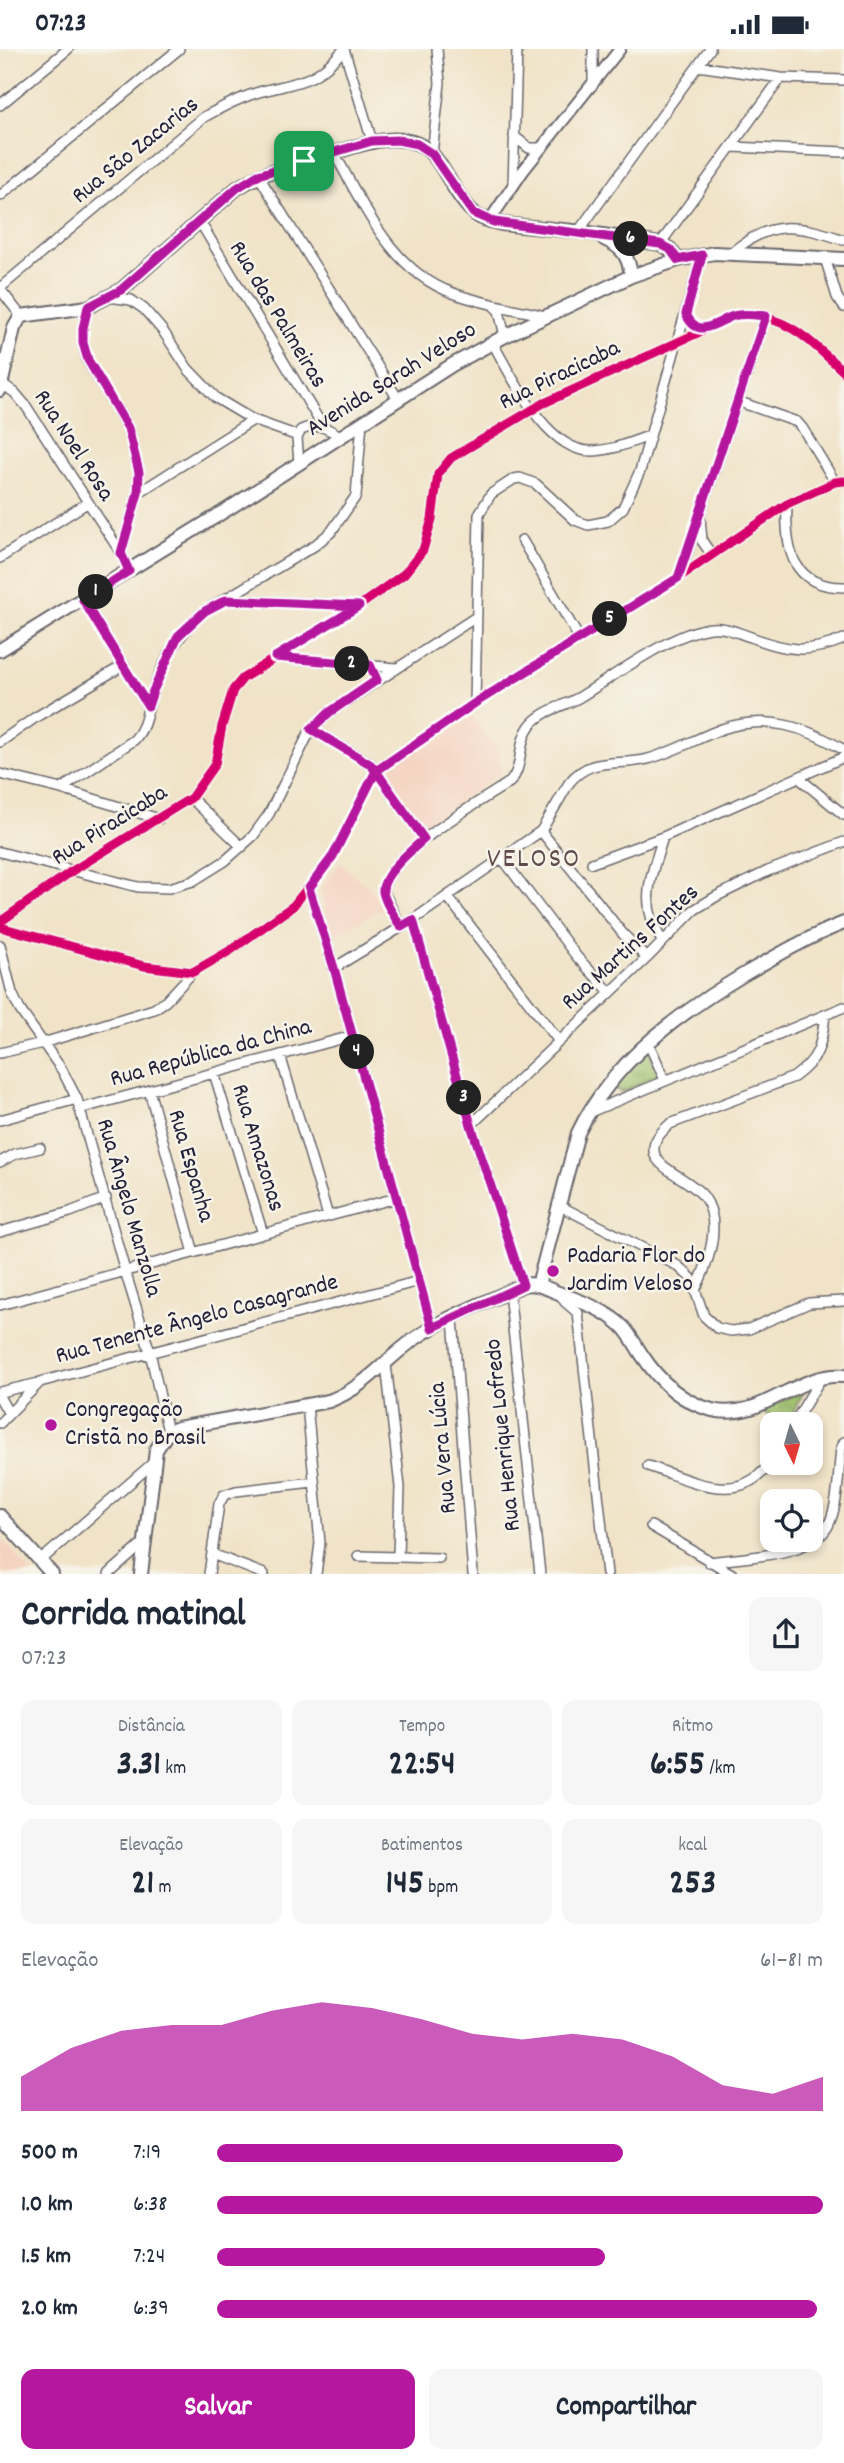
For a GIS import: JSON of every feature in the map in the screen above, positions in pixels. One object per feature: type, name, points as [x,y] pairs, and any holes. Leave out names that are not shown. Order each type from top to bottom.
[{"type":"main road","points":[[0,385],[14,328],[21,316],[88,307],[109,297],[121,290],[237,188],[258,175],[372,141],[409,142],[432,154],[473,213],[490,221],[656,243],[670,249],[678,260]]},
{"type":"main road","points":[[584,232],[618,246],[626,255],[631,276]]},
{"type":"main road","points":[[626,255],[638,246],[656,243]]},
{"type":"main road","name":"Avenida Sarah Veloso","points":[[0,650],[492,342],[631,276],[702,255],[844,259]]},
{"type":"main road","points":[[538,1285],[574,1145],[589,1112],[624,1065],[680,1017],[724,987],[801,941],[844,923]]},
{"type":"main road","points":[[141,1574],[153,1463],[156,1450],[168,1431],[329,1401],[346,1395],[400,1350],[432,1328],[523,1285],[538,1285],[597,1308],[626,1330],[664,1383],[687,1399],[713,1410],[741,1412],[821,1378],[844,1375]]},
{"type":"main road","points":[[0,1516],[52,1574]]},
{"type":"street","points":[[0,105],[68,49]]},
{"type":"street","points":[[0,196],[179,49]]},
{"type":"street","points":[[344,49],[372,141]]},
{"type":"street","name":"Rua São Zacarias","points":[[0,288],[204,117],[232,101],[306,81],[332,63],[344,49]]},
{"type":"street","points":[[432,154],[440,83],[437,49]]},
{"type":"street","points":[[513,186],[517,49]]},
{"type":"street","points":[[593,49],[593,85]]},
{"type":"street","points":[[490,221],[513,186],[620,49]]},
{"type":"street","points":[[584,232],[710,49]]},
{"type":"street","points":[[698,66],[781,78],[844,80]]},
{"type":"street","points":[[656,243],[732,147],[781,78]]},
{"type":"street","points":[[514,137],[529,148],[543,148]]},
{"type":"street","points":[[732,147],[844,152]]},
{"type":"street","points":[[334,153],[381,233],[406,264],[451,292],[547,316]]},
{"type":"street","points":[[258,175],[398,399]]},
{"type":"street","name":"Rua das Palmeiras","points":[[200,222],[323,427]]},
{"type":"street","points":[[730,254],[756,235],[781,227],[809,229],[844,240]]},
{"type":"street","points":[[475,703],[479,514],[491,493],[520,478],[536,484],[575,520],[588,525],[608,521],[623,508],[640,471],[702,255]]},
{"type":"street","points":[[825,258],[837,297],[844,307]]},
{"type":"street","points":[[0,288],[21,316]]},
{"type":"street","points":[[109,297],[131,300],[144,309],[163,331],[188,369],[216,398],[253,420],[298,436]]},
{"type":"street","points":[[491,303],[499,311],[505,336]]},
{"type":"street","points":[[88,307],[83,328],[83,343],[88,360],[128,428],[139,472],[138,493],[121,553]]},
{"type":"street","points":[[686,314],[690,323],[706,328]]},
{"type":"street","name":"Rua Piracicaba","points":[[0,925],[72,871],[191,798],[215,764],[222,726],[233,691],[243,678],[404,575],[423,550],[432,519],[438,474],[451,458],[533,409],[679,339],[735,316],[766,316],[796,329],[844,372]]},
{"type":"street","points":[[678,578],[766,316]]},
{"type":"street","points":[[492,342],[533,409],[559,439],[576,449],[590,451],[609,449],[649,436]]},
{"type":"street","name":"Rua Noel Rosa","points":[[0,385],[15,393],[26,406],[121,553],[129,571]]},
{"type":"street","points":[[0,1053],[43,1043],[154,1009],[166,1001],[193,972],[231,950],[293,906],[333,856],[376,771],[475,703],[678,578],[787,505],[839,482],[797,422],[737,401]]},
{"type":"street","points":[[138,493],[253,420]]},
{"type":"street","points":[[61,789],[134,740],[146,722],[153,691],[178,636],[205,611],[314,546],[331,532],[356,496],[362,422]]},
{"type":"street","points":[[299,463],[298,436],[301,430],[312,425],[323,427],[340,436]]},
{"type":"street","points":[[0,558],[87,503]]},
{"type":"street","points":[[787,505],[788,543],[798,569],[818,584],[844,587]]},
{"type":"street","points":[[699,513],[702,541],[712,555]]},
{"type":"street","points":[[522,540],[579,638]]},
{"type":"street","points":[[83,600],[148,706]]},
{"type":"street","points":[[226,600],[359,606]]},
{"type":"street","points":[[0,852],[138,887],[169,888],[193,881],[242,847],[270,814],[311,729],[330,712],[475,617]]},
{"type":"street","points":[[401,927],[383,891],[387,877],[424,839],[517,775],[528,728],[541,716],[576,699],[675,639],[696,631],[719,627],[792,650],[821,647],[844,639]]},
{"type":"street","points":[[275,657],[396,668]]},
{"type":"street","points":[[0,742],[36,717],[124,665]]},
{"type":"street","points":[[370,665],[377,680]]},
{"type":"street","points":[[334,968],[413,920],[541,831],[569,783],[580,772],[610,762],[646,760],[735,726],[763,722],[783,723],[819,735],[844,750]]},
{"type":"street","points":[[311,729],[370,764],[424,839]]},
{"type":"street","points":[[592,863],[663,837],[844,757]]},
{"type":"street","points":[[0,774],[61,789],[159,819]]},
{"type":"street","points":[[799,778],[844,815]]},
{"type":"street","points":[[191,798],[242,847]]},
{"type":"street","points":[[541,831],[623,934],[647,958]]},
{"type":"street","points":[[662,941],[652,925],[648,905],[652,872],[663,837]]},
{"type":"street","name":"Rua Martins Fontes","points":[[471,1125],[694,910],[768,871],[844,842]]},
{"type":"street","points":[[502,858],[577,957],[610,992]]},
{"type":"street","points":[[309,888],[334,968],[432,1328]]},
{"type":"street","points":[[447,896],[558,1040]]},
{"type":"street","points":[[413,920],[471,1125],[523,1285]]},
{"type":"street","points":[[0,925],[144,966],[193,972]]},
{"type":"street","name":"Rua Ângelo Manzolla","points":[[0,945],[12,993],[20,1010],[62,1070],[78,1104],[150,1352],[168,1431]]},
{"type":"street","points":[[589,1112],[844,1007]]},
{"type":"street","points":[[695,1290],[712,1242],[711,1216],[705,1198],[657,1159],[654,1148],[656,1139],[670,1124],[794,1077],[819,1052],[825,1015]]},
{"type":"street","name":"Rua República da China","points":[[0,1120],[149,1090],[352,1036]]},
{"type":"street","points":[[648,1042],[664,1080]]},
{"type":"street","points":[[280,1055],[328,1216]]},
{"type":"street","name":"Rua Amazonas","points":[[214,1073],[262,1234]]},
{"type":"street","name":"Rua Espanha","points":[[149,1090],[194,1253]]},
{"type":"street","points":[[0,1162],[15,1154],[40,1148]]},
{"type":"street","points":[[0,1232],[52,1218],[106,1198]]},
{"type":"street","points":[[0,1305],[396,1198]]},
{"type":"street","points":[[560,1206],[678,1266],[691,1278],[704,1316],[717,1328],[732,1331],[749,1329],[809,1303],[844,1301]]},
{"type":"street","name":"Rua Tenente Ângelo Casagrande","points":[[0,1423],[40,1382],[419,1282]]},
{"type":"street","name":"Rua Henrique Lofredo","points":[[509,1292],[540,1574]]},
{"type":"street","points":[[559,1293],[578,1313],[607,1574]]},
{"type":"street","name":"Rua Vera Lúcia","points":[[453,1319],[473,1574]]},
{"type":"street","points":[[386,1364],[400,1487],[398,1556]]},
{"type":"street","points":[[801,1412],[821,1378]]},
{"type":"street","points":[[0,1392],[40,1382]]},
{"type":"street","points":[[0,1398],[9,1414]]},
{"type":"street","points":[[307,1405],[320,1543],[316,1574]]},
{"type":"street","points":[[709,1562],[783,1552],[799,1548],[822,1536],[833,1511],[844,1442]]},
{"type":"street","points":[[40,1561],[153,1463]]},
{"type":"street","points":[[648,1466],[704,1484],[734,1488],[760,1475]]},
{"type":"street","points":[[209,1574],[219,1504],[228,1493],[313,1482]]},
{"type":"street","points":[[651,1527],[732,1574]]},
{"type":"street","points":[[109,1574],[145,1542]]},
{"type":"street","points":[[212,1553],[264,1574]]},
{"type":"street","points":[[358,1556],[439,1558]]},
{"type":"shaded area","points":[[472,716],[500,754],[501,773],[422,828],[383,770]]},
{"type":"shaded area","points":[[340,863],[371,889],[383,908],[331,937],[320,890]]},
{"type":"shaded area","points":[[0,1537],[32,1574],[0,1574]]},
{"type":"green space","points":[[649,1051],[659,1074],[622,1093],[614,1088],[628,1068]]},
{"type":"green space","points":[[805,1389],[793,1412],[759,1411]]},
{"type":"cycle path","points":[[0,922],[72,871],[191,798],[215,764],[222,726],[233,690],[243,678],[359,606],[404,574],[423,550],[432,519],[438,474],[451,458],[542,404],[735,316],[752,315],[782,323],[808,340],[844,372]]},
{"type":"cycle path","points":[[0,927],[144,966],[193,972],[231,950],[293,906],[333,856],[376,771],[475,703],[678,578],[787,504],[835,482],[844,481]]},
{"type":"place","name":"Padaria Flor do Jardim Veloso","points":[[553,1271]]},
{"type":"place","name":"Congregação Cristã no Brasil","points":[[51,1425]]},
{"type":"district","name":"VELOSO","points":[[534,861]]},
{"type":"route","points":[[304,161],[258,175],[237,188],[121,290],[88,307],[83,328],[83,343],[88,360],[128,428],[139,472],[138,493],[121,553],[129,571],[83,600],[148,706],[178,636],[205,611],[226,600],[359,606],[275,657],[370,665],[377,680],[330,712],[311,729],[370,764],[376,771],[424,839],[387,877],[383,891],[401,927],[413,920],[471,1125],[523,1285],[432,1328],[334,968],[309,888],[333,856],[376,771],[475,703],[678,578],[766,316],[747,314],[706,328],[695,326],[690,323],[686,314],[702,255],[678,260],[674,252],[660,244],[494,222],[473,213],[432,154],[417,144],[398,140],[372,141],[304,161]]}]
